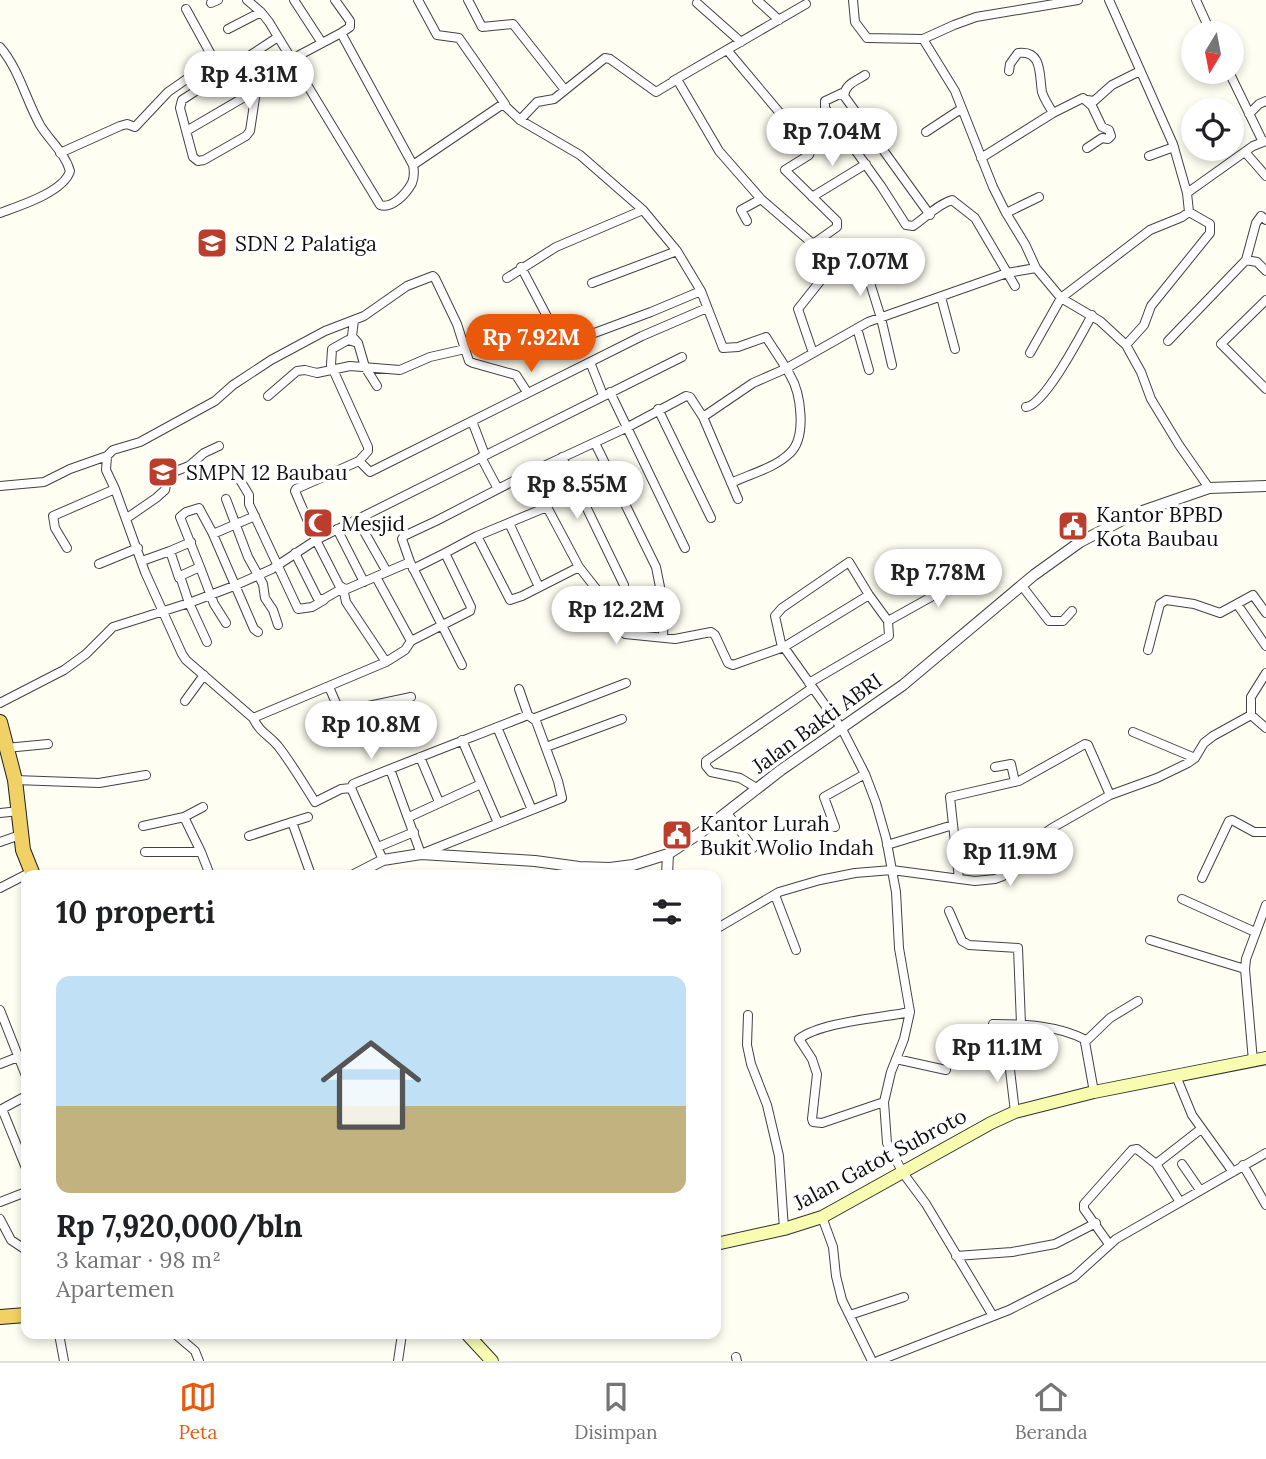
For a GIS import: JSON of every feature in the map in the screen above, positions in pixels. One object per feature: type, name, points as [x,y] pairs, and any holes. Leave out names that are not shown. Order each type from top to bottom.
[{"type":"highway","points":[[0,722],[4,748],[15,780],[20,835],[31,870]]},
{"type":"highway","points":[[0,1317],[21,1315]]},
{"type":"main road","name":"Jalan Gatot Subroto","points":[[721,1243],[784,1229],[822,1217],[990,1123],[1015,1112],[1260,1059]]},
{"type":"main road","points":[[472,1339],[492,1361]]},
{"type":"street","points":[[247,0],[261,12],[278,37],[380,205],[385,207],[392,205],[411,183],[413,165],[341,33]]},
{"type":"street","points":[[294,0],[322,43]]},
{"type":"street","points":[[188,130],[256,91],[322,43],[350,27],[350,21],[335,0]]},
{"type":"street","points":[[418,0],[437,35],[459,38],[505,104],[520,120],[580,155],[643,210],[677,251],[701,290],[723,348],[738,347],[766,337],[794,384],[802,427],[792,452],[731,483]]},
{"type":"street","points":[[468,0],[482,27],[513,23],[565,90]]},
{"type":"street","points":[[757,0],[779,20]]},
{"type":"street","points":[[853,0],[855,22],[867,38],[923,39],[976,17],[1078,0]]},
{"type":"street","points":[[1109,0],[1174,147],[1187,193],[1189,212]]},
{"type":"street","points":[[1196,0],[1206,21]]},
{"type":"street","points":[[697,3],[741,42]]},
{"type":"street","points":[[520,120],[537,102],[554,99],[608,58],[656,92],[806,4]]},
{"type":"street","points":[[60,153],[128,124],[135,127],[168,92],[214,60],[186,9]]},
{"type":"street","points":[[228,29],[261,12]]},
{"type":"street","points":[[256,91],[253,123],[246,136],[204,160],[198,161],[193,157],[180,108],[182,100],[278,37]]},
{"type":"street","points":[[923,39],[947,77],[1006,213],[1036,268],[1061,298],[1092,315],[1126,345],[1141,372],[1151,399],[1209,488]]},
{"type":"street","points":[[0,47],[10,58],[41,125],[70,171],[65,180],[36,199],[0,213]]},
{"type":"street","points":[[727,50],[811,150],[809,155],[785,170],[829,211],[838,224],[813,244]]},
{"type":"street","points":[[1009,71],[1010,64],[1018,53],[1025,52],[1038,60],[1042,94],[1053,113]]},
{"type":"street","points":[[981,158],[1053,113],[1079,99],[1094,101],[1112,85],[1140,71]]},
{"type":"street","points":[[844,96],[844,90],[865,75]]},
{"type":"street","points":[[673,81],[678,81],[719,150],[761,199],[813,244],[828,265],[815,290],[798,309],[813,354]]},
{"type":"street","points":[[1187,193],[1265,141],[1235,84]]},
{"type":"street","points":[[930,215],[844,96],[841,93],[825,101],[824,107],[906,225],[913,226],[930,215],[952,200],[975,218],[1015,286]]},
{"type":"street","points":[[1087,100],[1102,127],[1109,130],[1111,136],[1108,139],[1102,138],[1087,148]]},
{"type":"street","points":[[1249,114],[1266,101]]},
{"type":"street","points":[[413,165],[499,105],[505,104]]},
{"type":"street","points":[[926,132],[961,109]]},
{"type":"street","points":[[1149,156],[1174,147]]},
{"type":"street","points":[[1245,152],[1266,176]]},
{"type":"street","points":[[813,197],[866,164]]},
{"type":"street","points":[[1006,213],[1039,197]]},
{"type":"street","points":[[747,221],[741,210],[761,199]]},
{"type":"street","points":[[507,278],[556,247],[643,210]]},
{"type":"street","points":[[1030,353],[1061,298],[1150,230],[1189,212]]},
{"type":"street","points":[[1126,345],[1144,325],[1151,306],[1210,233],[1210,224],[1189,212]]},
{"type":"street","points":[[1168,341],[1246,260],[1255,223],[1261,216],[1266,220]]},
{"type":"street","points":[[592,284],[677,251]]},
{"type":"street","points":[[1246,260],[1257,262],[1266,271]]},
{"type":"street","points":[[521,268],[562,345],[701,290]]},
{"type":"street","points":[[703,417],[753,383],[785,369],[857,328],[1007,272],[1036,268]]},
{"type":"street","points":[[866,270],[892,365]]},
{"type":"street","points":[[0,486],[44,482],[107,456],[113,450],[145,440],[215,401],[233,385],[271,360],[325,331],[375,310],[407,286],[430,275],[435,278],[457,324],[469,361],[516,376],[527,393]]},
{"type":"street","points":[[941,297],[955,349]]},
{"type":"street","points":[[1266,300],[1221,344],[1266,389]]},
{"type":"street","points":[[359,461],[370,472],[642,336],[708,308]]},
{"type":"street","points":[[1026,407],[1037,404],[1092,315]]},
{"type":"street","points":[[354,320],[351,332],[358,342],[365,367],[377,387]]},
{"type":"street","points":[[857,328],[869,369]]},
{"type":"street","points":[[358,342],[348,340],[332,349],[331,365],[368,451],[359,461],[295,490],[316,540],[343,588],[346,603],[386,662]]},
{"type":"street","points":[[268,396],[297,372],[305,370],[317,373],[350,366],[400,370],[430,356],[465,349]]},
{"type":"street","points":[[0,703],[65,670],[86,654],[113,626],[211,596],[258,575],[277,566],[316,540],[682,357]]},
{"type":"street","points":[[590,362],[628,427],[685,548]]},
{"type":"street","points":[[462,666],[411,566],[402,539],[404,536],[628,427],[679,399],[690,397],[703,417],[738,499]]},
{"type":"street","points":[[658,410],[711,518]]},
{"type":"street","points":[[472,421],[483,456],[498,489]]},
{"type":"street","points":[[595,443],[656,567],[660,587],[659,600],[664,607],[663,637]]},
{"type":"street","points":[[127,518],[165,489],[171,473],[189,466],[204,453],[219,446]]},
{"type":"street","points":[[107,456],[106,470],[182,654],[253,718],[262,733],[276,743],[315,802],[462,740],[626,683]]},
{"type":"street","points":[[562,457],[624,585]]},
{"type":"street","points":[[531,472],[579,567],[611,610],[623,633],[678,639],[713,633],[727,663],[731,664],[755,659],[784,648],[869,595]]},
{"type":"street","points":[[237,475],[249,495],[254,516],[298,609],[303,610],[343,588],[445,553],[477,536],[547,507]]},
{"type":"street","name":"Jalan Bakti ABRI","points":[[617,870],[668,854],[727,813],[903,685],[1049,563],[1080,542],[1161,503],[1209,488],[1266,486]]},
{"type":"street","points":[[67,548],[55,528],[53,516],[115,489]]},
{"type":"street","points":[[226,499],[247,557],[263,584],[265,598],[276,616],[278,625]]},
{"type":"street","points":[[226,624],[211,596],[180,517],[186,512],[200,508],[254,629],[258,632]]},
{"type":"street","points":[[213,534],[254,516]]},
{"type":"street","points":[[357,519],[387,572]]},
{"type":"street","points":[[509,523],[539,587]]},
{"type":"street","points":[[337,530],[364,582]]},
{"type":"street","points":[[477,536],[510,600],[579,567]]},
{"type":"street","points":[[142,561],[191,542]]},
{"type":"street","points":[[99,564],[138,548]]},
{"type":"street","points":[[170,551],[207,642]]},
{"type":"street","points":[[295,553],[317,597],[324,600]]},
{"type":"street","points":[[253,718],[386,662],[405,650],[411,641],[470,611],[471,607],[445,553]]},
{"type":"street","points":[[758,789],[740,778],[711,772],[706,761],[811,686],[888,637],[888,621],[849,562],[775,614],[784,648],[811,686],[842,729],[865,774],[887,845],[896,892],[899,948],[910,1012],[884,1102],[887,1143],[902,1173],[926,1204],[993,1316]]},
{"type":"street","points":[[179,578],[200,567]]},
{"type":"street","points":[[888,621],[972,571]]},
{"type":"street","points":[[376,577],[411,641]]},
{"type":"street","points":[[1022,586],[1049,621],[1063,621],[1072,611]]},
{"type":"street","points":[[1148,650],[1160,604],[1166,600],[1194,604],[1220,613],[1254,595],[1266,614]]},
{"type":"street","points":[[1237,604],[1266,646]]},
{"type":"street","points":[[1266,673],[1251,696],[1251,715],[1266,728]]},
{"type":"street","points":[[185,701],[204,675]]},
{"type":"street","points":[[329,687],[340,712],[411,697]]},
{"type":"street","points":[[390,769],[421,854],[562,798],[546,747],[519,689]]},
{"type":"street","points":[[721,926],[775,895],[820,880],[892,870],[959,879],[990,880],[1003,876],[1030,844],[1052,828],[1111,795],[1157,778],[1195,758],[1204,743],[1213,736],[1251,715]]},
{"type":"street","points":[[546,747],[622,719]]},
{"type":"street","points":[[497,727],[532,810]]},
{"type":"street","points":[[1133,732],[1195,758]]},
{"type":"street","points":[[462,740],[498,823]]},
{"type":"street","points":[[4,748],[48,744]]},
{"type":"street","points":[[959,879],[950,797],[1015,782],[1085,744],[1088,745],[1111,795]]},
{"type":"street","points":[[421,757],[439,802]]},
{"type":"street","points":[[995,767],[1011,764],[1015,782]]},
{"type":"street","points":[[835,827],[824,797],[865,774]]},
{"type":"street","points":[[15,780],[99,783],[146,775]]},
{"type":"street","points":[[409,817],[481,783]]},
{"type":"street","points":[[351,788],[383,860]]},
{"type":"street","points":[[143,826],[184,817],[203,807]]},
{"type":"street","points":[[0,813],[19,811]]},
{"type":"street","points":[[727,813],[753,848]]},
{"type":"street","points":[[184,817],[208,870]]},
{"type":"street","points":[[249,836],[308,817]]},
{"type":"street","points":[[1202,878],[1229,821],[1254,832],[1266,832]]},
{"type":"street","points":[[292,822],[309,870]]},
{"type":"street","points":[[887,845],[953,825]]},
{"type":"street","points":[[378,847],[414,832]]},
{"type":"street","points":[[0,842],[20,835]]},
{"type":"street","points":[[145,852],[201,852]]},
{"type":"street","name":"Jalan Bakti ABRI","points":[[364,870],[383,860],[421,854],[590,870]]},
{"type":"street","points":[[667,870],[668,854]]},
{"type":"street","points":[[0,888],[21,878]]},
{"type":"street","points":[[775,895],[796,950]]},
{"type":"street","points":[[1182,899],[1255,932]]},
{"type":"street","points":[[1260,1059],[1245,969],[1266,905]]},
{"type":"street","points":[[949,911],[962,941],[969,945],[1018,948],[1021,1024]]},
{"type":"street","points":[[1150,940],[1245,969]]},
{"type":"street","points":[[1094,1093],[1084,1045],[1086,1040],[1110,1017],[1138,1001]]},
{"type":"street","points":[[0,1010],[21,1064]]},
{"type":"street","points":[[884,1102],[822,1123],[813,1122],[817,1074],[812,1059],[799,1039],[808,1033],[850,1022],[910,1012]]},
{"type":"street","points":[[748,1015],[747,1045],[751,1064],[767,1105],[779,1156],[784,1229]]},
{"type":"street","points":[[993,1024],[1056,1028],[1086,1040]]},
{"type":"street","points":[[1008,1053],[1015,1112]]},
{"type":"street","points":[[0,1064],[18,1057]]},
{"type":"street","points":[[896,1059],[946,1070]]},
{"type":"street","points":[[1176,1076],[1192,1115],[1233,1172]]},
{"type":"street","points":[[21,1099],[1,1110],[21,1156]]},
{"type":"street","points":[[1156,1164],[1201,1129]]},
{"type":"street","points":[[1109,1244],[1084,1209],[1084,1204],[1128,1154],[1137,1149],[1156,1164],[1180,1202]]},
{"type":"street","points":[[822,1217],[833,1247],[842,1300],[875,1361],[993,1316],[1074,1277],[1109,1244],[1266,1153]]},
{"type":"street","points":[[1182,1164],[1200,1190]]},
{"type":"street","points":[[1244,1165],[1266,1205]]},
{"type":"street","points":[[0,1202],[21,1194]]},
{"type":"street","points":[[0,1219],[9,1239],[21,1247]]},
{"type":"street","points":[[956,1256],[1012,1252],[1055,1244],[1096,1223]]},
{"type":"street","points":[[850,1315],[904,1297]]},
{"type":"street","points":[[60,1339],[64,1361]]},
{"type":"street","points":[[181,1339],[195,1351],[199,1361]]},
{"type":"street","points":[[398,1361],[401,1339]]},
{"type":"place","name":"SDN 2 Palatiga","points":[[212,243]]},
{"type":"place","name":"SMPN 12 Baubau","points":[[163,472]]},
{"type":"place","name":"Mesjid","points":[[318,523]]},
{"type":"place","name":"Kantor BPBD Kota Baubau","points":[[1073,526]]},
{"type":"place","name":"Kantor Lurah Bukit Wolio Indah","points":[[677,835]]}]
